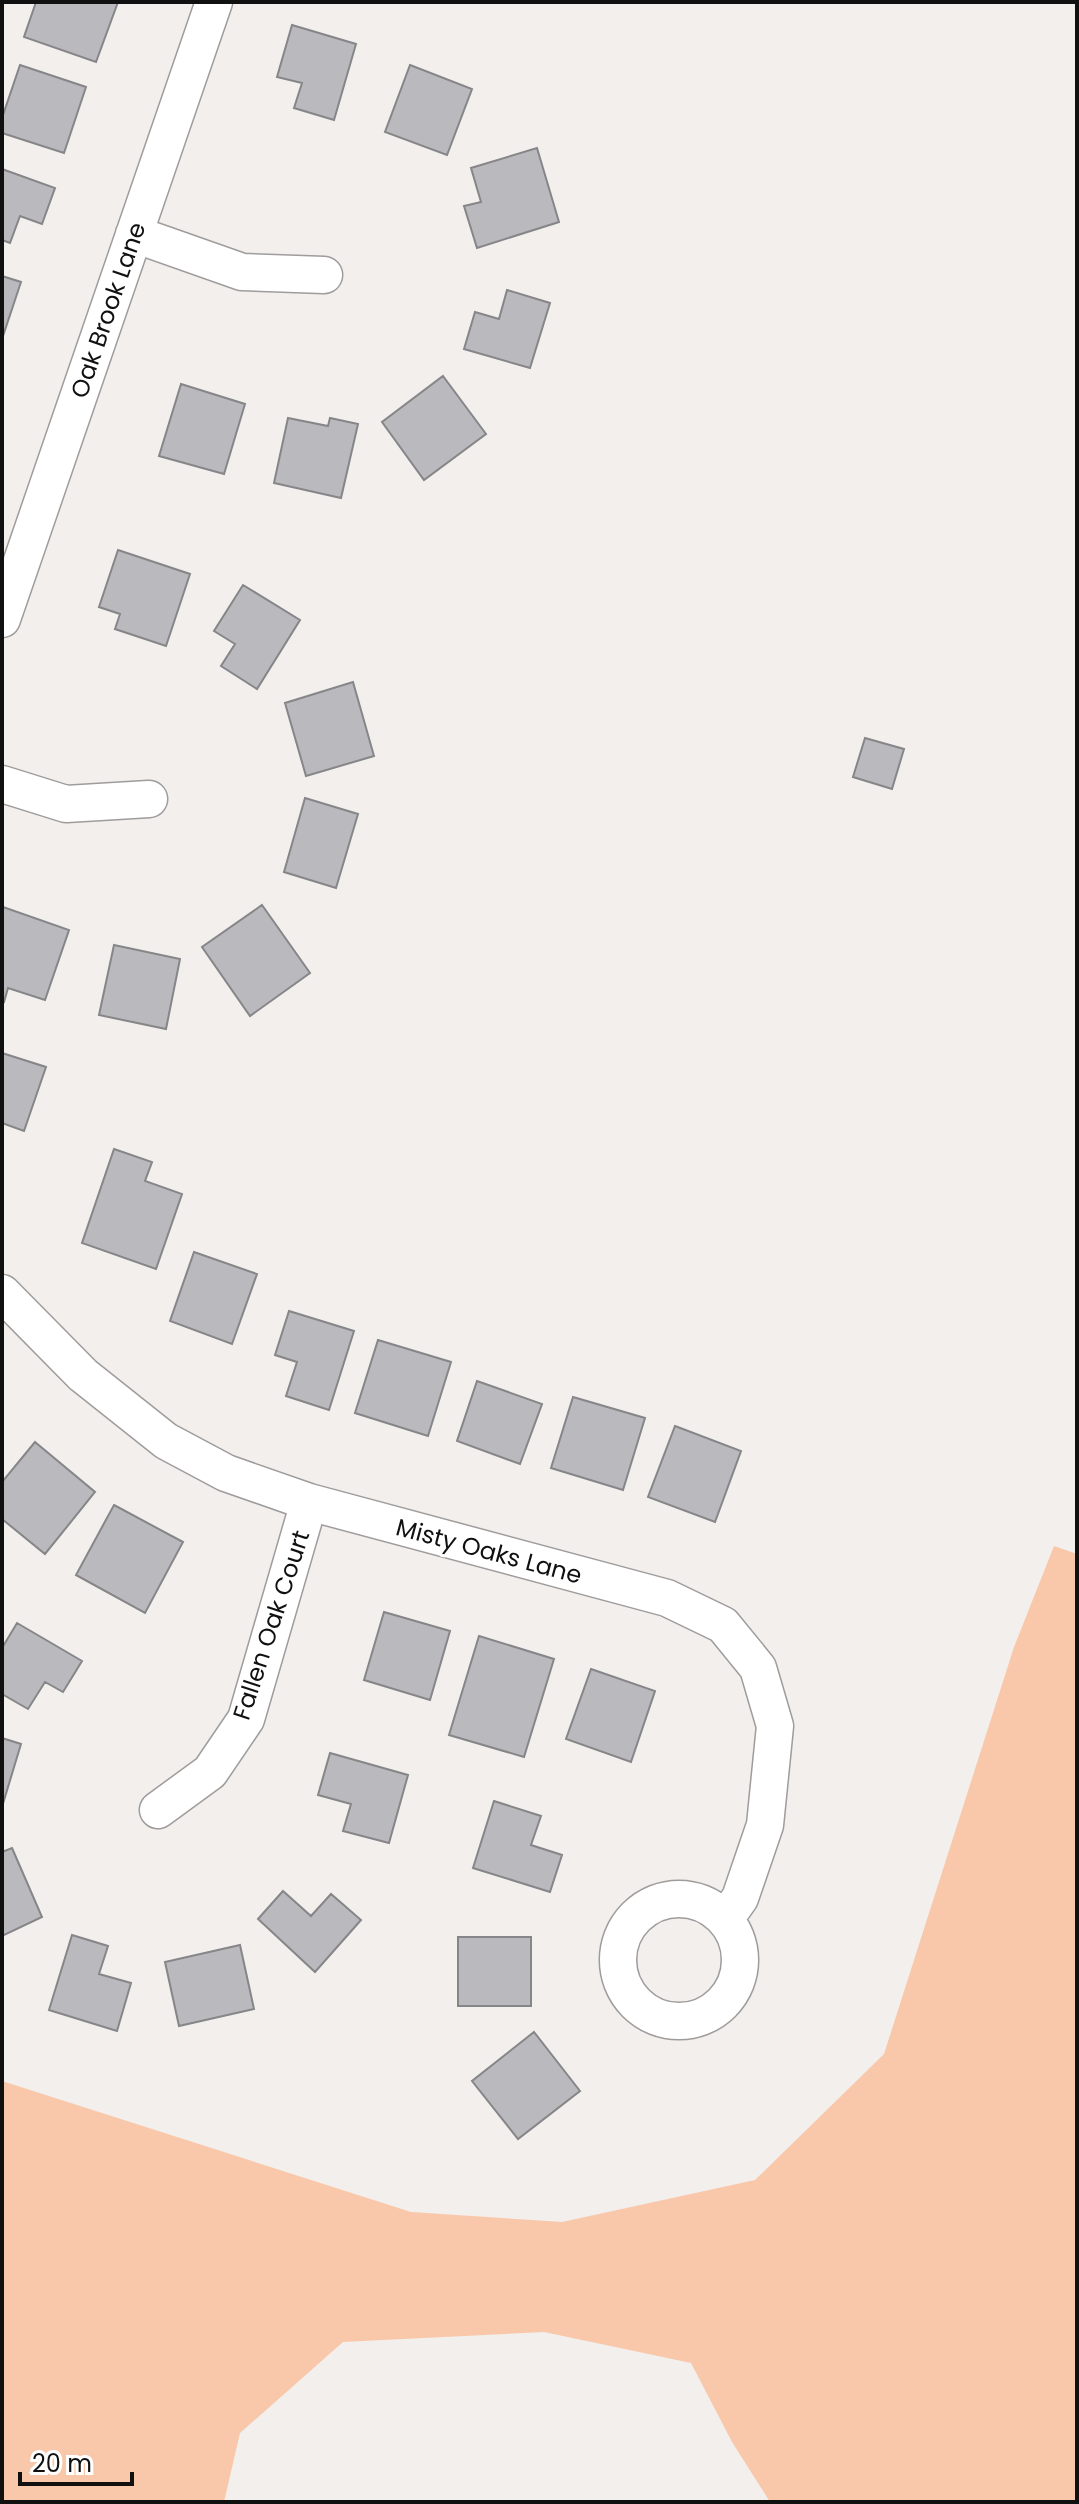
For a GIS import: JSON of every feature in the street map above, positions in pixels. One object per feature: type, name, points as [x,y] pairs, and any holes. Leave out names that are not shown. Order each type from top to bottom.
[{"type":"street","name":"Oak Brook Lane","points":[[2,619],[214,2]]},
{"type":"street","points":[[134,234],[242,272],[324,275]]},
{"type":"street","points":[[2,784],[66,804],[149,799]]},
{"type":"street","name":"Misty Oaks Lane","points":[[2,1293],[83,1375],[166,1441],[226,1473],[309,1502],[667,1598],[723,1625],[758,1668],[775,1726],[765,1825],[740,1898],[725,1919]]},
{"type":"street","name":"Fallen Oak Court","points":[[158,1810],[210,1772],[246,1719],[309,1502]]},
{"type":"shaded area","points":[[1054,1546],[1077,1554],[1077,2502],[770,2502],[732,2442],[691,2363],[544,2332],[343,2342],[240,2433],[224,2502],[2,2502],[2,2081],[411,2212],[562,2222],[755,2180],[884,2054],[1014,1647]]},
{"type":"building","points":[[36,2],[118,2],[96,62],[24,37]]},
{"type":"building","points":[[292,25],[356,44],[334,120],[294,108],[302,83],[277,77]]},
{"type":"building","points":[[20,65],[86,87],[64,153],[2,133],[2,118]]},
{"type":"building","points":[[410,65],[472,89],[447,155],[385,132]]},
{"type":"building","points":[[537,148],[559,222],[477,248],[464,206],[481,202],[471,168]]},
{"type":"building","points":[[2,169],[55,188],[42,224],[20,216],[10,243],[2,240]]},
{"type":"building","points":[[2,276],[21,282],[2,339]]},
{"type":"building","points":[[507,290],[550,303],[530,368],[464,349],[475,312],[499,319]]},
{"type":"building","points":[[443,376],[486,434],[424,480],[382,422]]},
{"type":"building","points":[[181,384],[245,404],[224,474],[159,456]]},
{"type":"building","points":[[288,418],[328,426],[330,418],[358,424],[341,498],[274,483]]},
{"type":"building","points":[[118,550],[190,574],[166,646],[115,629],[120,614],[99,607]]},
{"type":"building","points":[[243,585],[300,620],[257,689],[221,666],[235,644],[214,631]]},
{"type":"building","points":[[353,682],[374,756],[306,776],[285,703]]},
{"type":"building","points":[[865,738],[904,749],[892,789],[853,777]]},
{"type":"building","points":[[305,798],[358,814],[336,888],[284,872]]},
{"type":"building","points":[[262,905],[310,973],[250,1016],[202,947]]},
{"type":"building","points":[[3,907],[69,930],[45,1000],[8,988],[2,1001]]},
{"type":"building","points":[[114,945],[180,959],[166,1029],[99,1015]]},
{"type":"building","points":[[2,1053],[46,1067],[24,1131],[2,1123]]},
{"type":"building","points":[[114,1149],[152,1162],[145,1181],[182,1194],[156,1269],[82,1243]]},
{"type":"building","points":[[194,1252],[257,1274],[232,1344],[170,1321]]},
{"type":"building","points":[[289,1311],[354,1331],[329,1410],[286,1396],[297,1362],[275,1355]]},
{"type":"building","points":[[378,1340],[451,1362],[428,1436],[355,1413]]},
{"type":"building","points":[[477,1381],[542,1404],[520,1464],[457,1441]]},
{"type":"building","points":[[573,1397],[645,1418],[623,1490],[551,1468]]},
{"type":"building","points":[[675,1426],[741,1451],[715,1522],[648,1497]]},
{"type":"building","points":[[35,1442],[95,1492],[45,1554],[2,1519],[2,1482]]},
{"type":"building","points":[[114,1505],[183,1542],[145,1613],[76,1575]]},
{"type":"building","points":[[384,1612],[450,1631],[430,1700],[364,1680]]},
{"type":"building","points":[[17,1623],[82,1661],[63,1692],[45,1682],[28,1709],[2,1694],[2,1648]]},
{"type":"building","points":[[479,1636],[554,1659],[524,1757],[449,1735]]},
{"type":"building","points":[[591,1669],[655,1691],[631,1762],[566,1739]]},
{"type":"building","points":[[2,1738],[21,1744],[2,1807]]},
{"type":"building","points":[[330,1753],[408,1775],[389,1843],[343,1831],[351,1804],[318,1795]]},
{"type":"building","points":[[494,1801],[541,1816],[531,1845],[562,1855],[550,1892],[473,1868]]},
{"type":"building","points":[[12,1848],[42,1917],[2,1936],[2,1852]]},
{"type":"building","points":[[283,1891],[311,1916],[331,1894],[361,1920],[315,1972],[258,1919]]},
{"type":"building","points":[[72,1935],[108,1946],[99,1974],[131,1983],[117,2031],[49,2010]]},
{"type":"building","points":[[458,1937],[531,1937],[531,2006],[458,2006]]},
{"type":"building","points":[[240,1945],[254,2009],[179,2026],[165,1962]]},
{"type":"building","points":[[534,2032],[580,2091],[518,2139],[472,2081]]}]
